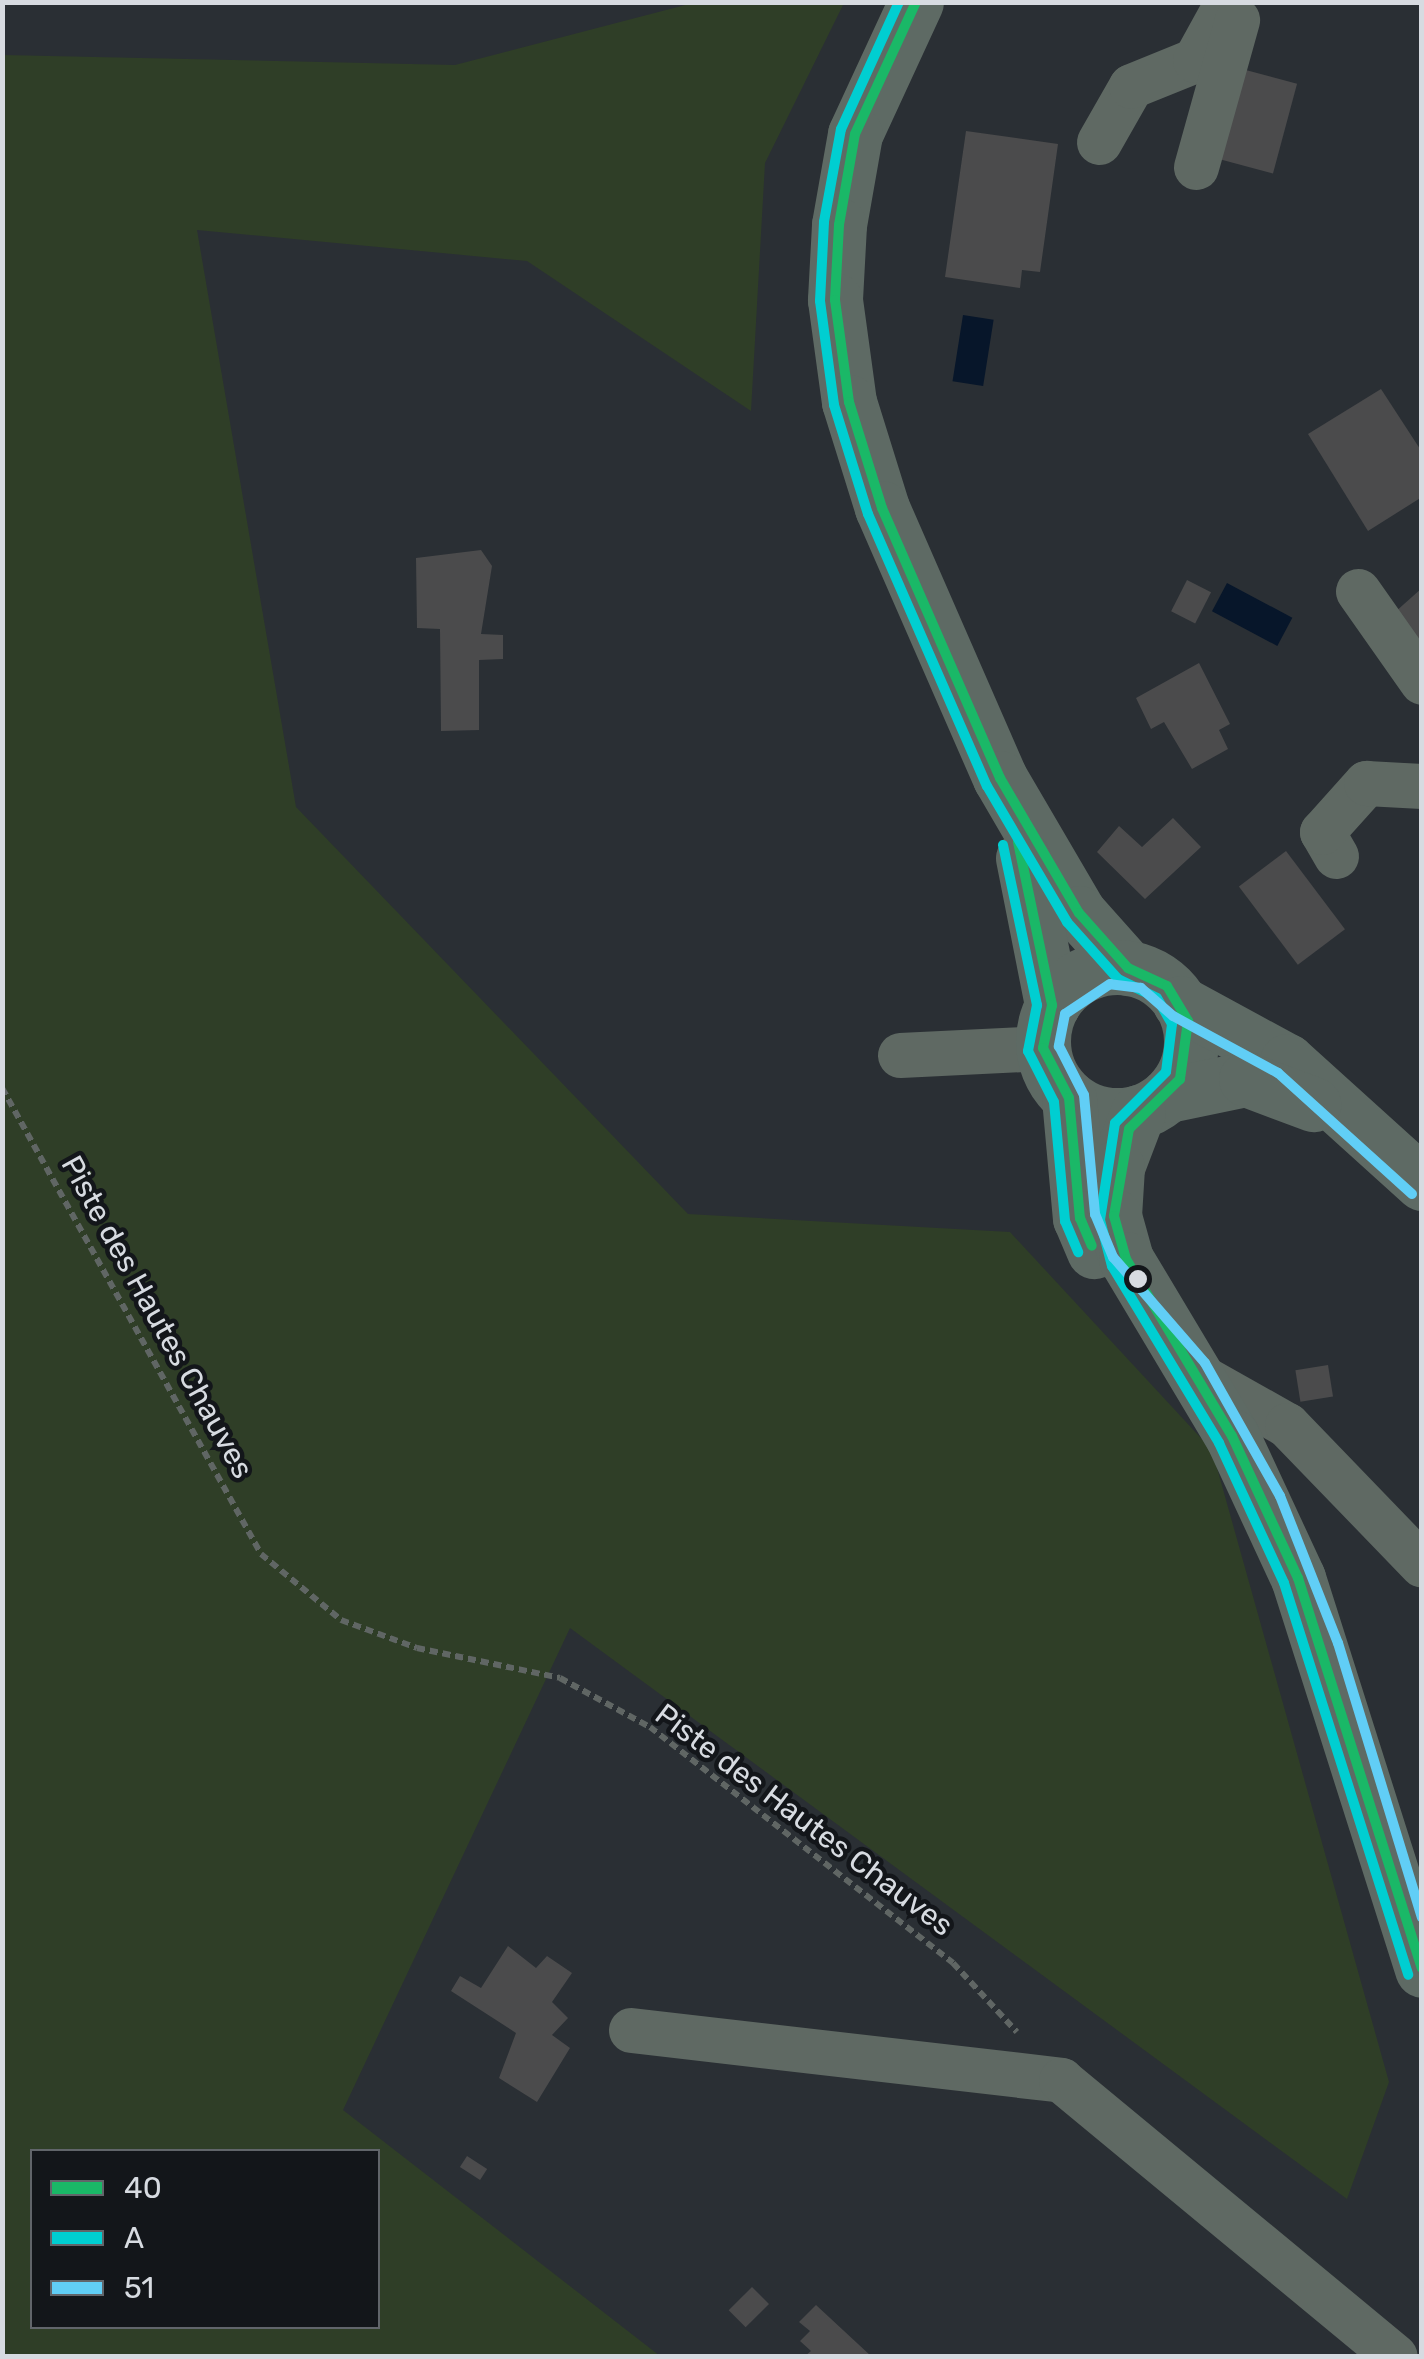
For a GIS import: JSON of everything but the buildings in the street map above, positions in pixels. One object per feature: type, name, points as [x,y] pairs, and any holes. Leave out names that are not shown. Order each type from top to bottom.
[{"type":"main road","points":[[916,2],[855,134],[836,300],[849,402],[882,508],[1000,778],[1079,914],[1128,968],[1180,1003],[1287,1060],[1335,1112],[1422,1184]]},
{"type":"main road","points":[[1000,778],[1042,926],[1047,1026],[1069,1098],[1080,1218],[1100,1266],[1193,1372]]},
{"type":"main road","points":[[1047,1026],[1085,974],[1128,968]]},
{"type":"main road","points":[[1180,1003],[1188,1061],[1153,1104],[1117,1167],[1114,1216],[1126,1259],[1193,1372],[1298,1578],[1422,1970]]},
{"type":"main road","points":[[1069,1098],[1090,1111],[1153,1104],[1246,1079],[1335,1112]]},
{"type":"street","points":[[1100,142],[1131,86],[1195,60],[1227,2]]},
{"type":"street","points":[[1196,167],[1242,2]]},
{"type":"street","points":[[1358,591],[1422,682]]},
{"type":"street","points":[[1336,856],[1322,832],[1366,782],[1422,786]]},
{"type":"street","points":[[900,1055],[1047,1026]]},
{"type":"street","points":[[1193,1372],[1287,1425],[1422,1565]]},
{"type":"street","points":[[631,2030],[1061,2080],[1394,2356]]},
{"type":"path","name":"Piste des Hautes Chauves","points":[[2,1088],[262,1554],[341,1620],[417,1648],[560,1678],[650,1726],[954,1963],[1061,2080]]},
{"type":"green space","points":[[693,3],[844,3],[765,163],[751,411],[527,261],[197,230],[296,807],[688,1214],[1010,1232],[1212,1450],[1389,2082],[1347,2199],[570,1628],[343,2110],[660,2356],[3,2356],[3,55],[455,65]]},
{"type":"water","points":[[963,315],[994,320],[983,386],[953,381]]},
{"type":"water","points":[[1227,583],[1292,618],[1277,646],[1212,611]]},
{"type":"transit line","name":"A","points":[[899,2],[841,129],[824,222],[820,301],[834,405],[868,514],[987,786],[1067,922],[1118,979],[1157,998],[1172,1024],[1166,1072],[1115,1123],[1100,1220],[1112,1266],[1219,1443],[1284,1583],[1408,1975]]},
{"type":"transit line","name":"40","points":[[916,2],[855,134],[839,225],[835,300],[849,402],[882,508],[1000,778],[1079,913],[1128,968],[1167,986],[1188,1021],[1180,1079],[1129,1129],[1114,1216],[1126,1259],[1232,1436],[1298,1578],[1422,1968]]},
{"type":"transit line","name":"40","points":[[1018,842],[1052,1005],[1043,1048],[1069,1098],[1080,1218],[1092,1246]]},
{"type":"transit line","name":"A","points":[[1003,845],[1037,1005],[1028,1051],[1054,1102],[1065,1221],[1078,1252]]},
{"type":"transit line","name":"51","points":[[1412,1194],[1278,1073],[1173,1016],[1141,988],[1110,984],[1065,1014],[1059,1046],[1084,1095],[1095,1214],[1113,1257],[1205,1363],[1280,1496],[1338,1643],[1422,1917]]}]
